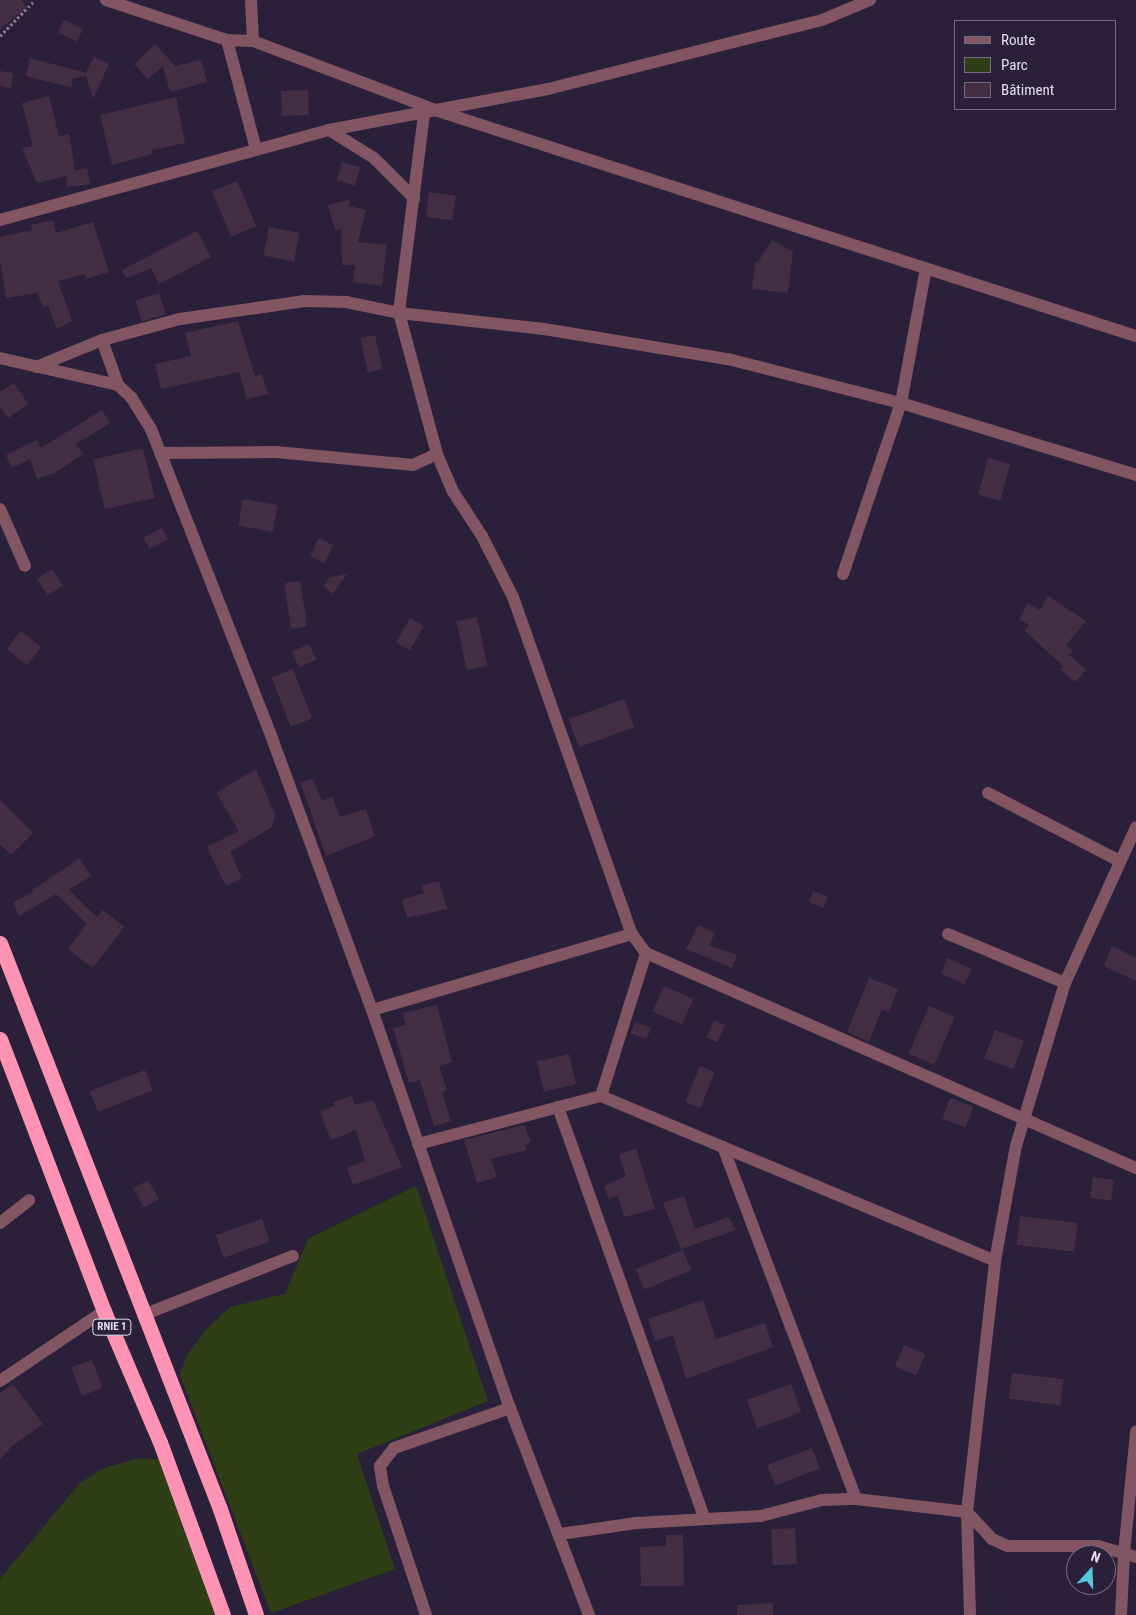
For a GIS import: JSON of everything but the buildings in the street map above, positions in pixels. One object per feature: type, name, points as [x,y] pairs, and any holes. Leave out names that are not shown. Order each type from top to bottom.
[{"type":"highway","name":"RNIE 1","points":[[0,943],[220,1509],[256,1615]]},
{"type":"highway","name":"RNIE 1","points":[[0,1039],[104,1311],[160,1442],[223,1615]]},
{"type":"street","points":[[106,0],[227,40],[254,41],[438,111],[1136,336]]},
{"type":"street","points":[[251,0],[254,41]]},
{"type":"street","points":[[0,220],[256,148],[328,130],[424,114],[548,89],[822,20],[870,0]]},
{"type":"street","points":[[227,40],[256,148]]},
{"type":"street","points":[[424,114],[399,313],[437,454],[452,490],[482,536],[514,597],[632,934],[646,953],[1136,1168]]},
{"type":"street","points":[[328,130],[374,158],[414,198]]},
{"type":"street","points":[[843,574],[901,403],[926,268]]},
{"type":"street","points":[[36,367],[102,340],[180,320],[305,302],[346,302],[399,313],[544,329],[678,349],[901,403],[1136,476]]},
{"type":"street","points":[[102,340],[118,385],[131,397],[150,429],[273,740],[372,1010],[510,1408],[560,1534],[589,1615]]},
{"type":"street","points":[[0,358],[118,385]]},
{"type":"street","points":[[160,453],[276,452],[413,465],[437,454]]},
{"type":"street","points":[[0,509],[25,566]]},
{"type":"street","points":[[988,792],[1120,861]]},
{"type":"street","points":[[970,1615],[967,1512],[995,1261],[1004,1201],[1022,1118],[1065,983],[1136,827]]},
{"type":"street","points":[[372,1010],[632,934]]},
{"type":"street","points":[[948,934],[1065,983]]},
{"type":"street","points":[[600,1096],[646,953]]},
{"type":"street","points":[[418,1144],[600,1096],[995,1261]]},
{"type":"street","points":[[558,1107],[704,1518]]},
{"type":"street","points":[[723,1147],[856,1499]]},
{"type":"street","points":[[0,1223],[29,1200]]},
{"type":"street","points":[[143,1315],[293,1256]]},
{"type":"street","points":[[0,1381],[104,1311]]},
{"type":"street","points":[[426,1615],[383,1486],[380,1466],[394,1448],[510,1408]]},
{"type":"street","points":[[1121,1615],[1124,1553],[1136,1432]]},
{"type":"street","points":[[560,1534],[636,1523],[761,1516],[822,1500],[856,1499],[967,1512],[992,1539],[1008,1546],[1098,1546],[1136,1558]]},
{"type":"path","points":[[0,36],[35,0]]},
{"type":"green space","points":[[416,1186],[488,1401],[357,1454],[395,1569],[271,1613],[180,1375],[187,1355],[206,1330],[230,1307],[285,1294],[308,1239]]},
{"type":"green space","points":[[140,1458],[169,1460],[230,1615],[0,1615],[0,1579],[80,1483],[104,1468]]}]
